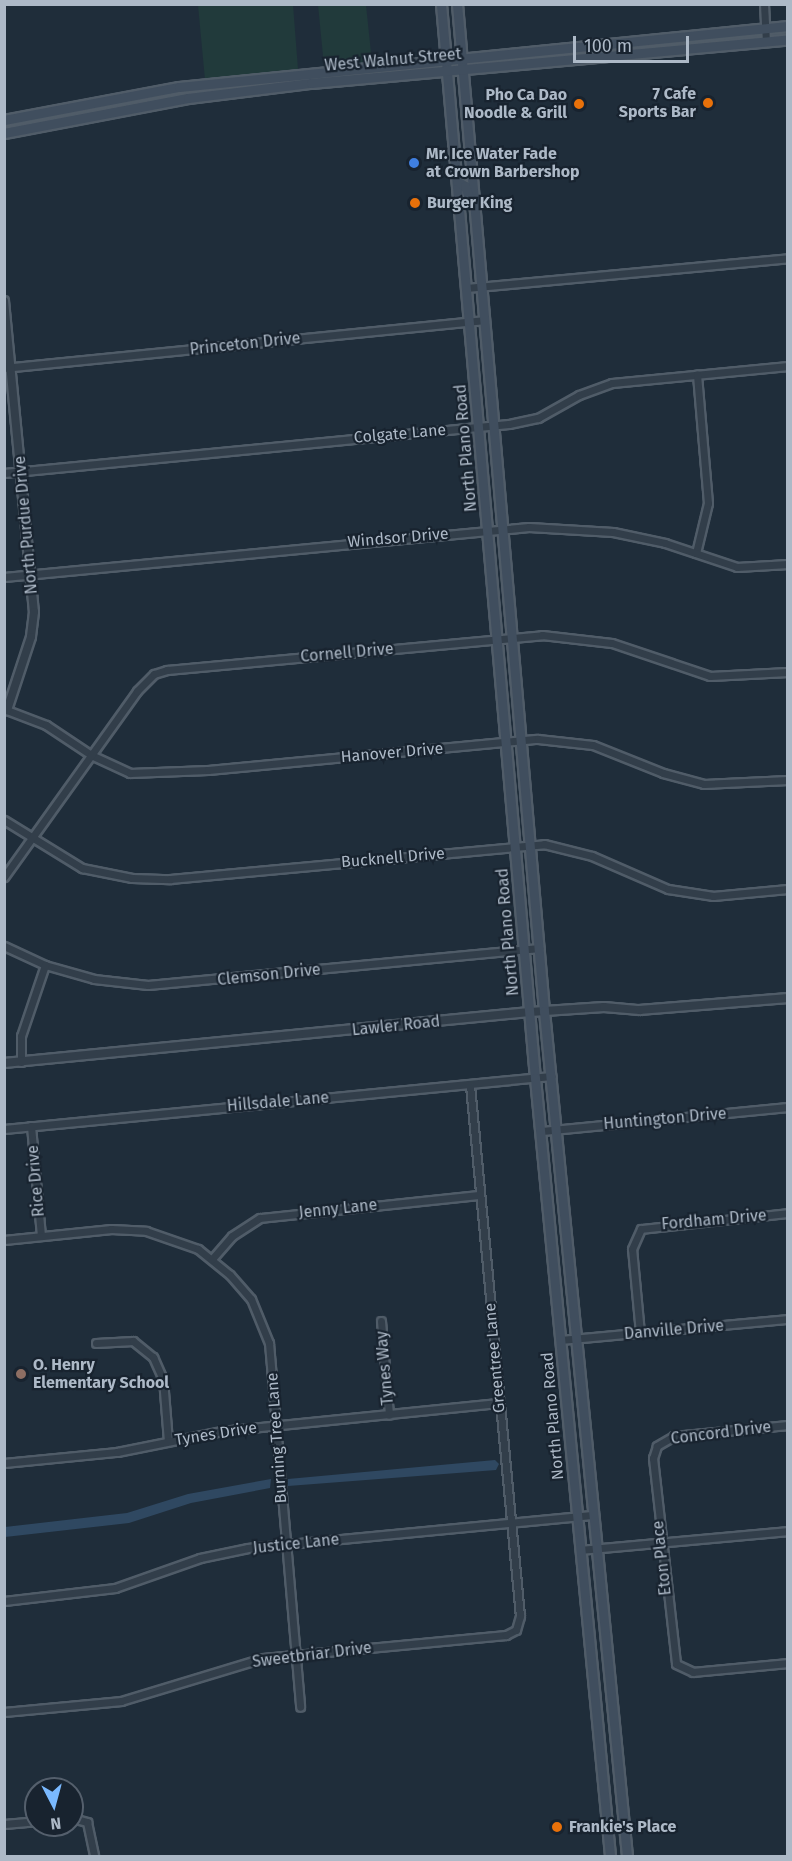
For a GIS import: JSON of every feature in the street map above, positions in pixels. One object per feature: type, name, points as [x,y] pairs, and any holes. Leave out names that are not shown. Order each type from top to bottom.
[{"type":"main road","name":"North Plano Road","points":[[441,4],[536,1078],[610,1857]]},
{"type":"main road","name":"North Plano Road","points":[[457,4],[544,1011],[627,1857]]},
{"type":"main road","name":"West Walnut Street","points":[[4,120],[179,87],[788,26]]},
{"type":"main road","name":"West Walnut Street","points":[[4,133],[188,98],[448,70],[788,40]]},
{"type":"main road","points":[[471,166],[457,181],[465,186],[477,224]]},
{"type":"street","points":[[764,4],[766,41]]},
{"type":"street","points":[[467,288],[788,258]]},
{"type":"street","name":"North Purdue Drive","points":[[4,302],[8,367],[21,471],[34,612],[31,637],[6,710]]},
{"type":"street","name":"Princeton Drive","points":[[8,367],[485,321]]},
{"type":"street","name":"Colgate Lane","points":[[4,472],[494,426],[538,418],[579,395],[612,383],[788,366]]},
{"type":"street","points":[[696,553],[708,503],[697,374]]},
{"type":"street","name":"Windsor Drive","points":[[4,577],[489,530],[566,527],[613,532],[696,553],[737,567],[788,564]]},
{"type":"street","name":"Cornell Drive","points":[[4,877],[144,682],[167,670],[498,638],[572,636],[612,643],[710,676],[788,672]]},
{"type":"street","name":"Hanover Drive","points":[[6,710],[46,725],[92,755],[130,773],[148,775],[507,742],[570,740],[594,745],[663,773],[705,784],[788,780]]},
{"type":"street","name":"Bucknell Drive","points":[[4,820],[82,868],[151,879],[531,845],[566,846],[668,889],[713,896],[788,889]]},
{"type":"street","name":"Clemson Drive","points":[[4,946],[45,965],[94,979],[148,985],[539,948]]},
{"type":"street","points":[[21,1062],[21,1036],[45,965]]},
{"type":"street","name":"Lawler Road","points":[[4,1063],[530,1012],[604,1007],[640,1010],[788,998]]},
{"type":"street","name":"Hillsdale Lane","points":[[4,1129],[551,1076]]},
{"type":"street","name":"Greentree Lane","points":[[470,1084],[520,1616],[516,1630]]},
{"type":"street","name":"Huntington Drive","points":[[542,1131],[788,1107]]},
{"type":"street","name":"Rice Drive","points":[[31,1126],[41,1236]]},
{"type":"street","name":"Jenny Lane","points":[[212,1259],[232,1236],[260,1218],[480,1195]]},
{"type":"street","name":"Fordham Drive","points":[[640,1333],[632,1249],[641,1229],[788,1213]]},
{"type":"street","name":"Burning Tree Lane","points":[[4,1240],[111,1229],[146,1231],[190,1245],[212,1259],[243,1288],[263,1323],[269,1343],[279,1425],[284,1544],[300,1707]]},
{"type":"street","name":"Danville Drive","points":[[561,1340],[788,1319]]},
{"type":"street","name":"Tynes Way","points":[[381,1321],[389,1414]]},
{"type":"street","points":[[96,1343],[133,1341],[153,1357],[163,1379],[168,1441]]},
{"type":"street","name":"Tynes Drive","points":[[4,1463],[117,1452],[168,1441],[279,1425],[500,1403]]},
{"type":"street","name":"Concord Drive","points":[[657,1446],[674,1436],[788,1425]]},
{"type":"street","name":"Eton Place","points":[[657,1446],[652,1458],[660,1543],[671,1649],[679,1668],[693,1672],[788,1662]]},
{"type":"street","name":"Justice Lane","points":[[4,1601],[115,1588],[200,1558],[284,1544],[593,1515]]},
{"type":"street","points":[[580,1550],[788,1531]]},
{"type":"street","name":"Sweetbriar Drive","points":[[4,1713],[121,1701],[232,1666],[295,1654],[507,1635],[516,1630]]},
{"type":"street","points":[[84,1821],[87,1822],[92,1833],[94,1857]]},
{"type":"street","points":[[4,1824],[24,1822]]},
{"type":"green space","points":[[198,5],[293,5],[298,69],[205,80]]},
{"type":"green space","points":[[318,5],[366,5],[372,62],[324,66]]},
{"type":"water","points":[[495,1460],[499,1464],[496,1470],[288,1486],[288,1479]]},
{"type":"water","points":[[271,1479],[270,1488],[191,1503],[129,1523],[5,1537],[5,1527],[127,1513],[188,1494]]},
{"type":"place","name":"7 Cafe Sports Bar","points":[[708,103]]},
{"type":"place","name":"Pho Ca Dao Noodle & Grill","points":[[579,104]]},
{"type":"place","name":"Mr. Ice Water Fade at Crown Barbershop","points":[[414,163]]},
{"type":"place","name":"Burger King","points":[[415,203]]},
{"type":"place","name":"O. Henry Elementary School","points":[[21,1374]]},
{"type":"place","name":"Frankie's Place","points":[[557,1827]]}]
